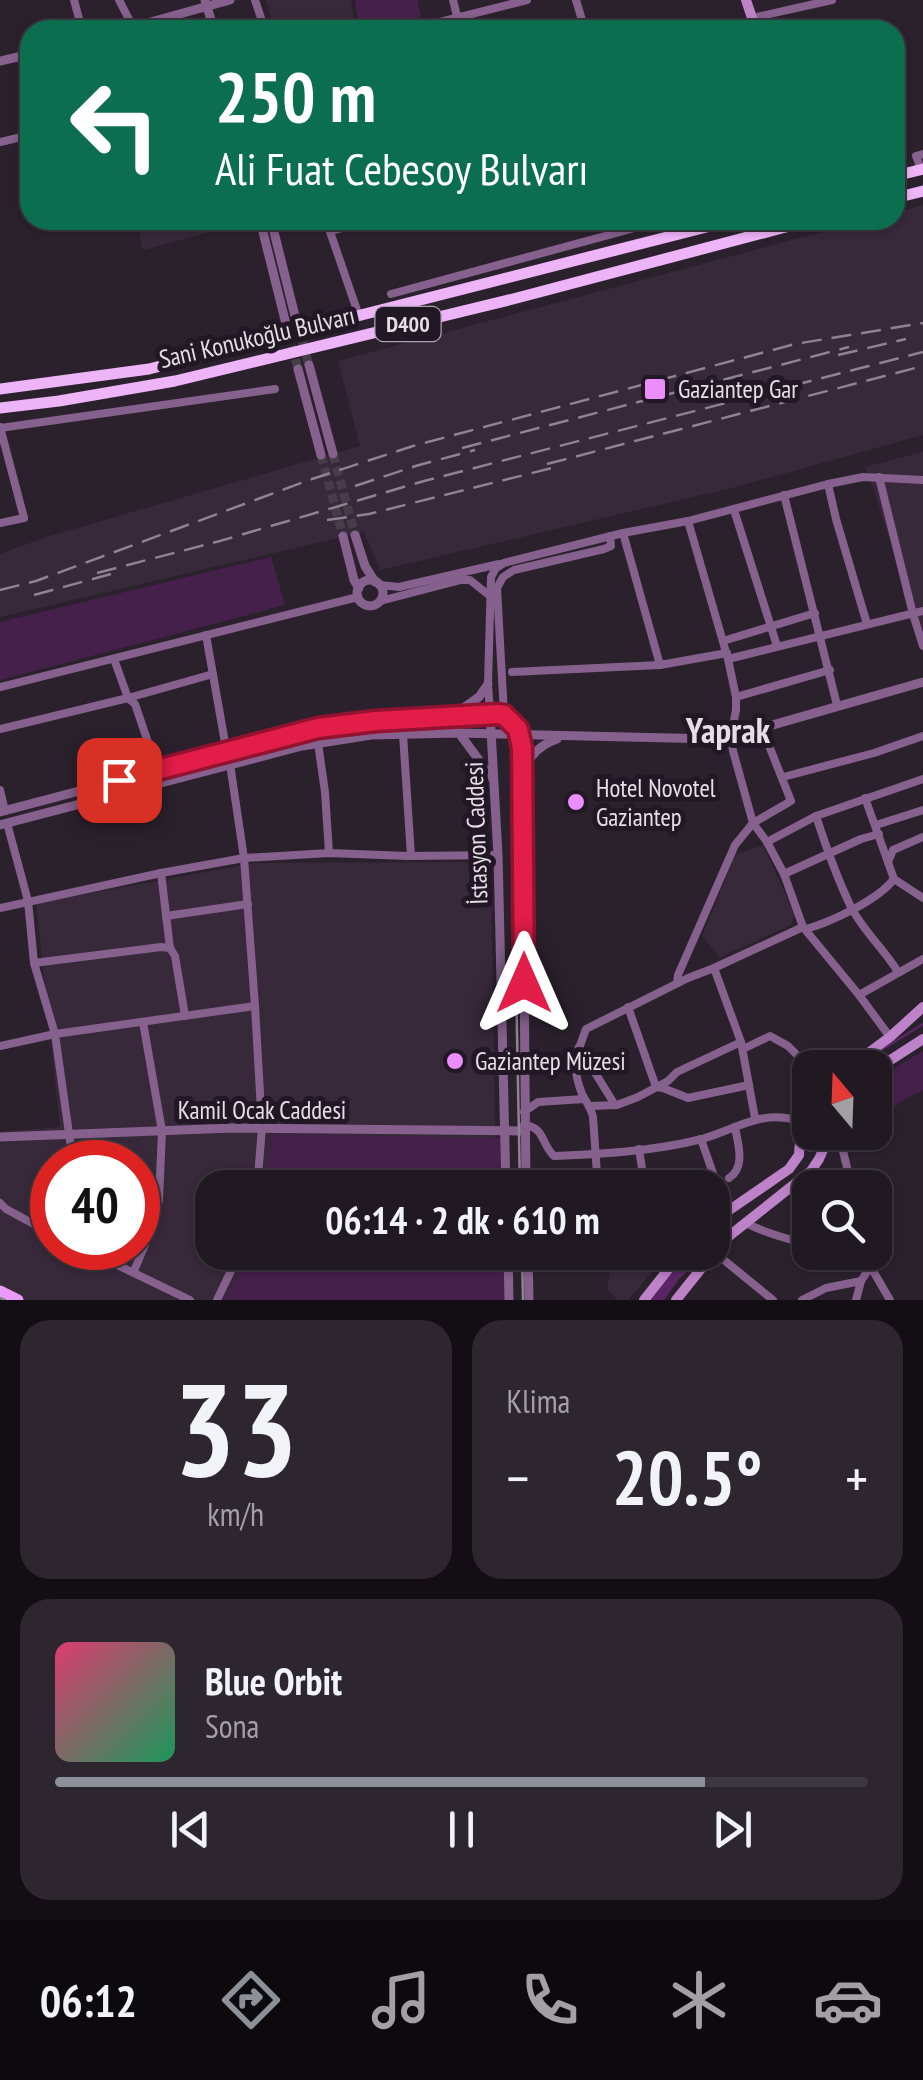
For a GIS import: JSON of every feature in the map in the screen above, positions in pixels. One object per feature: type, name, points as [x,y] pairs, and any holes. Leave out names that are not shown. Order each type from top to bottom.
[{"type":"highway","name":"Sani Konukoğlu Bulvarı","points":[[0,389],[149,368],[695,230]]},
{"type":"highway","name":"Sani Konukoğlu Bulvarı","points":[[0,408],[175,381],[513,299],[774,230]]},
{"type":"main road","points":[[746,0],[752,18]]},
{"type":"main road","points":[[872,1050],[923,1007]]},
{"type":"main road","points":[[892,1059],[923,1039]]},
{"type":"main road","points":[[730,1209],[789,1168],[799,1150]]},
{"type":"main road","points":[[730,1235],[792,1186]]},
{"type":"main road","points":[[644,1300],[668,1270]]},
{"type":"main road","points":[[676,1300],[700,1270]]},
{"type":"main road","points":[[0,1291],[18,1300]]},
{"type":"street","points":[[155,20],[206,3],[230,0]]},
{"type":"street","points":[[453,0],[458,16]]},
{"type":"street","points":[[444,20],[526,0]]},
{"type":"street","points":[[752,18],[832,0]]},
{"type":"street","points":[[922,169],[916,156],[923,154]]},
{"type":"street","points":[[263,230],[290,318],[273,230]]},
{"type":"street","points":[[337,230],[330,232],[359,316]]},
{"type":"street","points":[[391,294],[627,230]]},
{"type":"street","points":[[310,364],[334,454]]},
{"type":"street","points":[[298,370],[321,456]]},
{"type":"street","points":[[0,522],[24,518],[0,428],[275,389]]},
{"type":"street","points":[[880,477],[923,646]]},
{"type":"street","points":[[0,687],[114,660],[358,592],[364,582],[398,588],[623,532],[734,510],[828,484],[880,477],[923,480]]},
{"type":"street","points":[[828,484],[867,624]]},
{"type":"street","points":[[784,495],[837,705]]},
{"type":"street","points":[[734,510],[777,646]]},
{"type":"street","points":[[688,521],[728,656],[736,696],[733,752],[753,824],[784,874],[804,928],[890,1037]]},
{"type":"street","points":[[623,532],[660,665]]},
{"type":"street","points":[[355,535],[365,566],[382,593],[380,601]]},
{"type":"street","points":[[343,536],[362,603],[369,606],[461,580],[470,580],[490,596]]},
{"type":"street","points":[[504,715],[497,588],[514,570],[611,546],[610,536]]},
{"type":"street","points":[[490,596],[491,577],[504,563]]},
{"type":"street","name":"İstasyon Caddesi","points":[[490,596],[488,684],[498,855],[505,1170]]},
{"type":"street","points":[[512,672],[660,665],[728,656],[923,611]]},
{"type":"street","points":[[723,641],[815,612]]},
{"type":"street","points":[[206,635],[244,858],[262,1128],[258,1170]]},
{"type":"street","points":[[114,660],[128,698],[135,704],[153,757],[162,769]]},
{"type":"street","points":[[736,696],[830,670]]},
{"type":"street","points":[[0,729],[213,674]]},
{"type":"street","points":[[0,790],[3,812],[162,769],[371,735],[459,733],[697,740],[732,736],[923,682]]},
{"type":"street","points":[[451,716],[470,705],[488,684]]},
{"type":"street","points":[[70,1140],[54,1034],[34,963],[28,901],[4,824],[228,759],[318,728],[490,713],[504,715],[520,734]]},
{"type":"street","points":[[677,982],[735,845],[753,824],[790,800],[762,728]]},
{"type":"street","points":[[459,733],[494,780]]},
{"type":"street","points":[[403,734],[411,856]]},
{"type":"street","name":"İstasyon Caddesi","points":[[520,734],[525,1170]]},
{"type":"street","points":[[783,777],[923,736]]},
{"type":"street","points":[[522,774],[542,745],[570,737]]},
{"type":"street","points":[[318,742],[329,853]]},
{"type":"street","points":[[767,842],[816,816],[923,779]]},
{"type":"street","points":[[865,798],[894,880],[923,898]]},
{"type":"street","points":[[784,874],[923,810]]},
{"type":"street","points":[[816,816],[852,908],[898,972]]},
{"type":"street","points":[[888,862],[893,850],[923,837]]},
{"type":"street","points":[[0,908],[244,858],[329,853],[498,855]]},
{"type":"street","points":[[161,873],[170,948],[176,956],[185,1016]]},
{"type":"street","points":[[597,1170],[594,1117],[573,1065],[586,1029],[677,982],[852,908],[894,880]]},
{"type":"street","points":[[166,916],[248,904]]},
{"type":"street","points":[[34,963],[170,948]]},
{"type":"street","points":[[858,995],[923,959]]},
{"type":"street","points":[[714,968],[742,1045],[755,1118]]},
{"type":"street","points":[[0,1046],[54,1034],[255,1006]]},
{"type":"street","points":[[628,1008],[656,1088]]},
{"type":"street","points":[[134,1272],[159,1200],[162,1131],[143,1022]]},
{"type":"street","points":[[524,1112],[538,1102],[615,1105],[656,1088],[677,1072],[770,1036],[792,1050]]},
{"type":"street","points":[[579,1047],[615,1105]]},
{"type":"street","points":[[656,1088],[688,1098],[749,1085]]},
{"type":"street","points":[[524,1128],[533,1126],[540,1131],[554,1156],[701,1139],[755,1118],[792,1119]]},
{"type":"street","points":[[730,1177],[738,1170],[740,1151],[734,1127]]},
{"type":"street","name":"Kamil Ocak Caddesi","points":[[0,1137],[262,1128],[504,1132],[524,1128]]},
{"type":"street","points":[[701,1139],[712,1170]]},
{"type":"street","points":[[638,1149],[642,1170]]},
{"type":"street","points":[[0,1203],[30,1223]]},
{"type":"street","points":[[746,1223],[763,1233],[792,1240]]},
{"type":"street","points":[[730,1265],[773,1300]]},
{"type":"street","points":[[130,1270],[190,1300]]},
{"type":"street","points":[[218,1300],[232,1270]]},
{"type":"street","points":[[508,1270],[509,1300]]},
{"type":"street","points":[[528,1270],[529,1300]]},
{"type":"street","points":[[856,1300],[868,1270]]},
{"type":"street","points":[[872,1270],[890,1300]]},
{"type":"street","points":[[802,1300],[826,1288],[861,1281]]},
{"type":"shaded area","points":[[266,0],[351,0],[354,20],[272,20]]},
{"type":"shaded area","points":[[355,0],[417,0],[421,17],[411,20],[358,20]]},
{"type":"shaded area","points":[[923,205],[923,435],[732,488],[380,570],[364,532],[0,617],[0,554],[46,537],[360,446],[338,361],[829,230],[905,230],[905,210]]},
{"type":"shaded area","points":[[138,230],[210,230],[210,232],[143,250]]},
{"type":"shaded area","points":[[923,452],[923,646],[865,467]]},
{"type":"shaded area","points":[[271,557],[285,605],[0,680],[0,622]]},
{"type":"shaded area","points":[[763,845],[795,915],[791,925],[720,957],[702,936],[735,855]]},
{"type":"shaded area","points":[[491,862],[496,1170],[195,1170],[195,1270],[497,1270],[497,1300],[0,1300],[0,1132],[60,1127],[36,903],[255,863]]},
{"type":"shaded area","points":[[923,1051],[923,1090],[892,1109],[892,1070]]},
{"type":"shaded area","points":[[273,1134],[501,1138],[503,1170],[267,1170]]},
{"type":"shaded area","points":[[240,1270],[506,1270],[507,1300],[224,1300]]},
{"type":"shaded area","points":[[610,1270],[654,1270],[628,1300],[617,1300],[607,1289]]},
{"type":"shaded area","points":[[675,1270],[689,1270],[664,1300],[648,1300]]},
{"type":"waterway","points":[[881,1050],[923,1024]]},
{"type":"tunnel","points":[[295,316],[309,365]]},
{"type":"tunnel","points":[[285,320],[298,369]]},
{"type":"tunnel","points":[[333,454],[355,535]]},
{"type":"tunnel","points":[[321,455],[343,536]]},
{"type":"tram line","points":[[512,772],[520,1170]]},
{"type":"tram line","points":[[522,1270],[523,1300]]},
{"type":"tram line","points":[[0,1298],[5,1300]]},
{"type":"railway","points":[[0,590],[36,581],[413,446],[795,344],[923,323]]},
{"type":"railway","points":[[838,355],[906,339]]},
{"type":"railway","points":[[462,448],[849,347]]},
{"type":"railway","points":[[97,573],[424,481],[923,352]]},
{"type":"railway","points":[[547,464],[923,366]]},
{"type":"railway","points":[[355,486],[475,450]]},
{"type":"railway","points":[[327,520],[369,514],[560,466]]},
{"type":"railway","points":[[34,595],[111,574]]},
{"type":"place","name":"Gaziantep Gar","points":[[655,389]]},
{"type":"place","name":"Hotel Novotel Gaziantep","points":[[576,802]]},
{"type":"place","name":"Gaziantep Müzesi","points":[[455,1061]]},
{"type":"district","name":"Yaprak","points":[[728,731]]},
{"type":"route","points":[[119,780],[318,728],[504,715],[518,729],[522,748],[524,983]]}]
